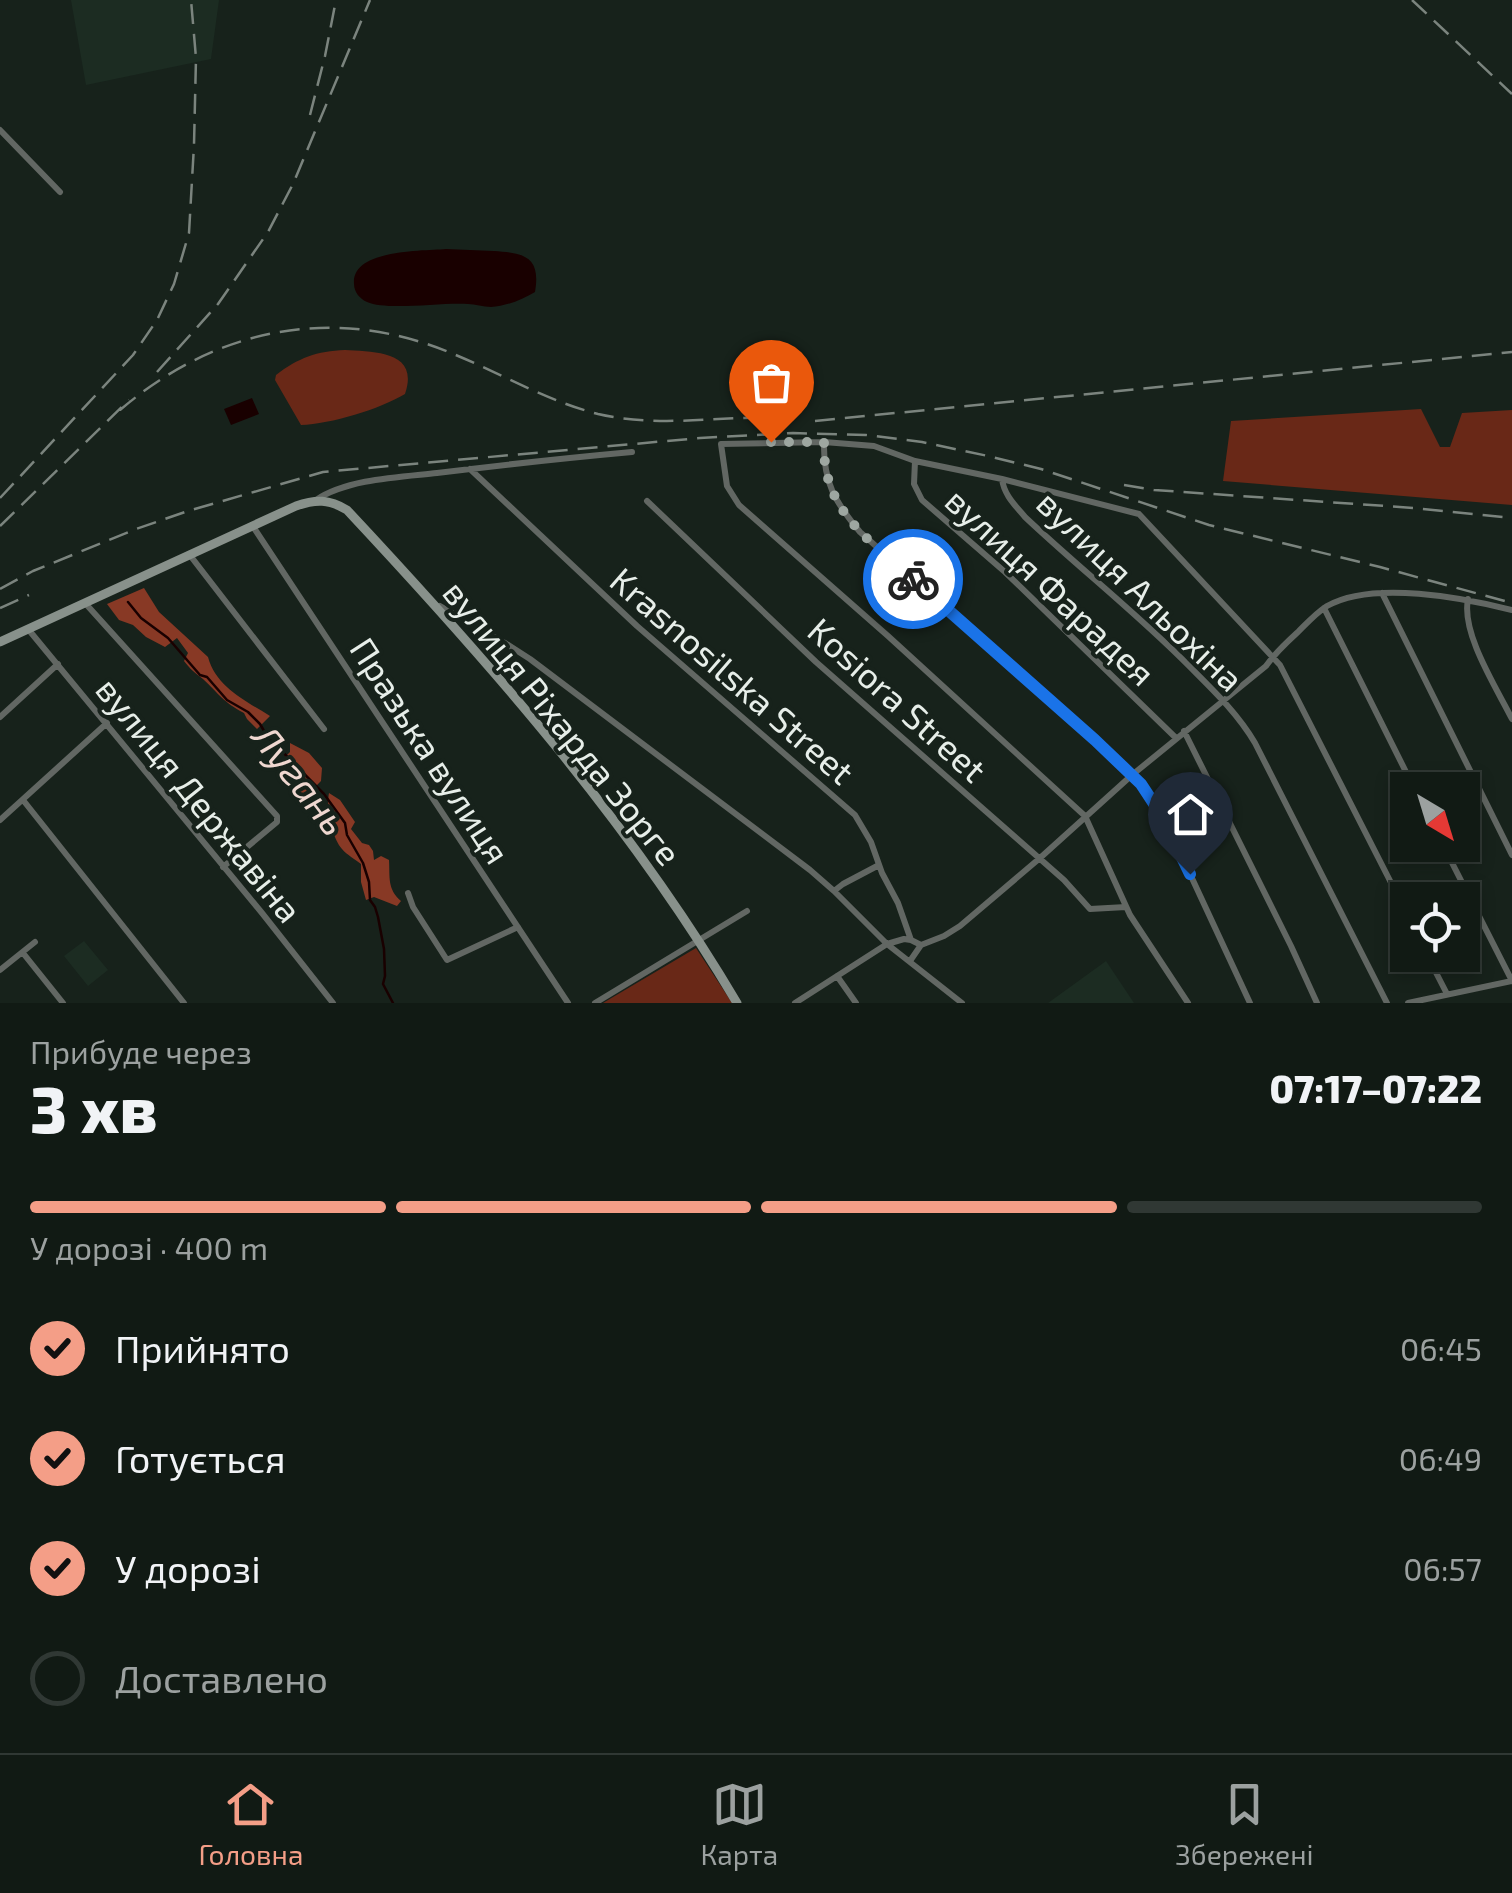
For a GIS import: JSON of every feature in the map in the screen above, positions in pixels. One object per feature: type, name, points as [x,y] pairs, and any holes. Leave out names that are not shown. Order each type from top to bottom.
[{"type":"street","points":[[0,130],[60,192]]},
{"type":"street","points":[[824,442],[832,494],[860,532],[1132,775],[1154,802],[1250,1003]]},
{"type":"street","points":[[1188,1003],[1126,906],[1085,816],[739,505],[727,486],[720,444],[824,442],[874,446],[915,461],[1139,514],[1273,656],[1286,675],[1391,882]]},
{"type":"street","points":[[0,642],[252,525],[296,506],[319,501],[327,492],[486,465],[632,452]]},
{"type":"street","name":"вулиця Фарадея","points":[[915,461],[914,484],[922,500],[1004,572],[1176,738]]},
{"type":"street","name":"Krasnosilska Street","points":[[470,469],[637,626],[855,815],[898,903],[910,940]]},
{"type":"street","name":"вулиця Альохіна","points":[[1002,479],[1008,497],[1025,517],[1162,638],[1224,702],[1255,744],[1387,1003]]},
{"type":"street","name":"вулиця Ріхарда Зорге","points":[[319,501],[347,510],[434,603],[556,747],[700,941],[737,1003]]},
{"type":"street","name":"Kosiora Street","points":[[647,501],[816,662],[1040,858],[1090,909],[1126,906]]},
{"type":"street","name":"Празька вулиця","points":[[252,525],[568,1003]]},
{"type":"street","points":[[189,554],[324,729]]},
{"type":"street","points":[[1382,594],[1512,855]]},
{"type":"street","points":[[910,962],[921,945],[960,926],[1132,775],[1224,702],[1324,608],[1339,601],[1382,594],[1468,599],[1512,610]]},
{"type":"street","points":[[1468,599],[1466,616],[1471,636],[1512,719]]},
{"type":"street","points":[[85,602],[278,816],[278,822],[224,868]]},
{"type":"street","points":[[434,603],[530,659],[834,891],[887,944],[962,1003]]},
{"type":"street","points":[[1324,608],[1406,772]]},
{"type":"street","name":"вулиця Державіна","points":[[27,628],[333,1003]]},
{"type":"street","points":[[0,717],[58,664]]},
{"type":"street","points":[[0,820],[107,724]]},
{"type":"street","points":[[1184,732],[1316,1003]]},
{"type":"street","points":[[23,800],[184,1003]]},
{"type":"street","points":[[1408,1003],[1512,981],[1452,862]]},
{"type":"street","points":[[834,891],[879,865]]},
{"type":"street","points":[[408,893],[416,913],[447,960],[518,926]]},
{"type":"street","points":[[595,1003],[747,912]]},
{"type":"street","points":[[795,1003],[887,944],[904,939],[921,945]]},
{"type":"street","points":[[0,970],[35,942]]},
{"type":"street","points":[[23,952],[64,1003]]},
{"type":"street","points":[[1436,972],[1447,994]]},
{"type":"street","points":[[837,976],[856,1003]]},
{"type":"shaded area","points":[[71,0],[219,0],[211,59],[86,85]]},
{"type":"shaded area","points":[[446,249],[522,256],[533,264],[535,292],[491,307],[376,305],[364,301],[356,292],[356,273],[376,258]]},
{"type":"shaded area","points":[[345,350],[380,353],[400,361],[408,380],[405,394],[355,415],[301,425],[275,380],[276,375],[308,356]]},
{"type":"shaded area","points":[[252,398],[259,414],[231,425],[224,409]]},
{"type":"shaded area","points":[[1421,409],[1440,447],[1450,447],[1462,413],[1512,410],[1512,505],[1223,481],[1231,421]]},
{"type":"shaded area","points":[[144,588],[159,612],[208,657],[225,685],[270,716],[257,729],[244,713],[188,666],[184,661],[188,653],[177,638],[165,647],[119,620],[107,604]]},
{"type":"shaded area","points":[[290,743],[309,753],[322,768],[321,781],[310,792],[299,794],[283,779],[279,768],[290,752]]},
{"type":"shaded area","points":[[329,793],[340,800],[355,822],[351,829],[362,843],[369,845],[374,860],[381,856],[389,860],[391,887],[401,901],[397,906],[374,897],[366,900],[361,864],[342,849],[333,830]]},
{"type":"shaded area","points":[[84,941],[108,970],[88,986],[64,956]]},
{"type":"shaded area","points":[[696,948],[732,1003],[603,1003]]},
{"type":"shaded area","points":[[1106,961],[1134,1003],[1048,1003]]},
{"type":"waterway","name":"Лугань","points":[[128,602],[227,700],[260,724],[345,823],[369,882],[384,949],[383,984],[393,1003]]},
{"type":"railway","points":[[0,498],[133,355],[157,320],[174,284],[189,233],[196,58],[191,0]]},
{"type":"railway","points":[[310,115],[336,0]]},
{"type":"railway","points":[[157,372],[218,304],[268,232],[293,184],[370,0]]},
{"type":"railway","points":[[1412,0],[1512,94]]},
{"type":"railway","points":[[120,410],[157,382],[236,343],[277,332],[320,328],[407,338],[598,414],[669,421],[802,419]]},
{"type":"railway","points":[[815,421],[1512,352]]},
{"type":"railway","points":[[0,526],[129,400]]},
{"type":"railway","points":[[0,589],[33,571],[136,529],[323,472],[793,433],[866,435],[988,456],[1041,469],[1209,525],[1512,603]]},
{"type":"railway","points":[[1124,485],[1512,518]]},
{"type":"railway","points":[[0,608],[29,595]]},
{"type":"way so far","points":[[771,442],[824,442],[832,494],[841,509],[860,532],[913,579]]},
{"type":"route","points":[[913,579],[1141,784],[1162,816],[1190,874]]}]
